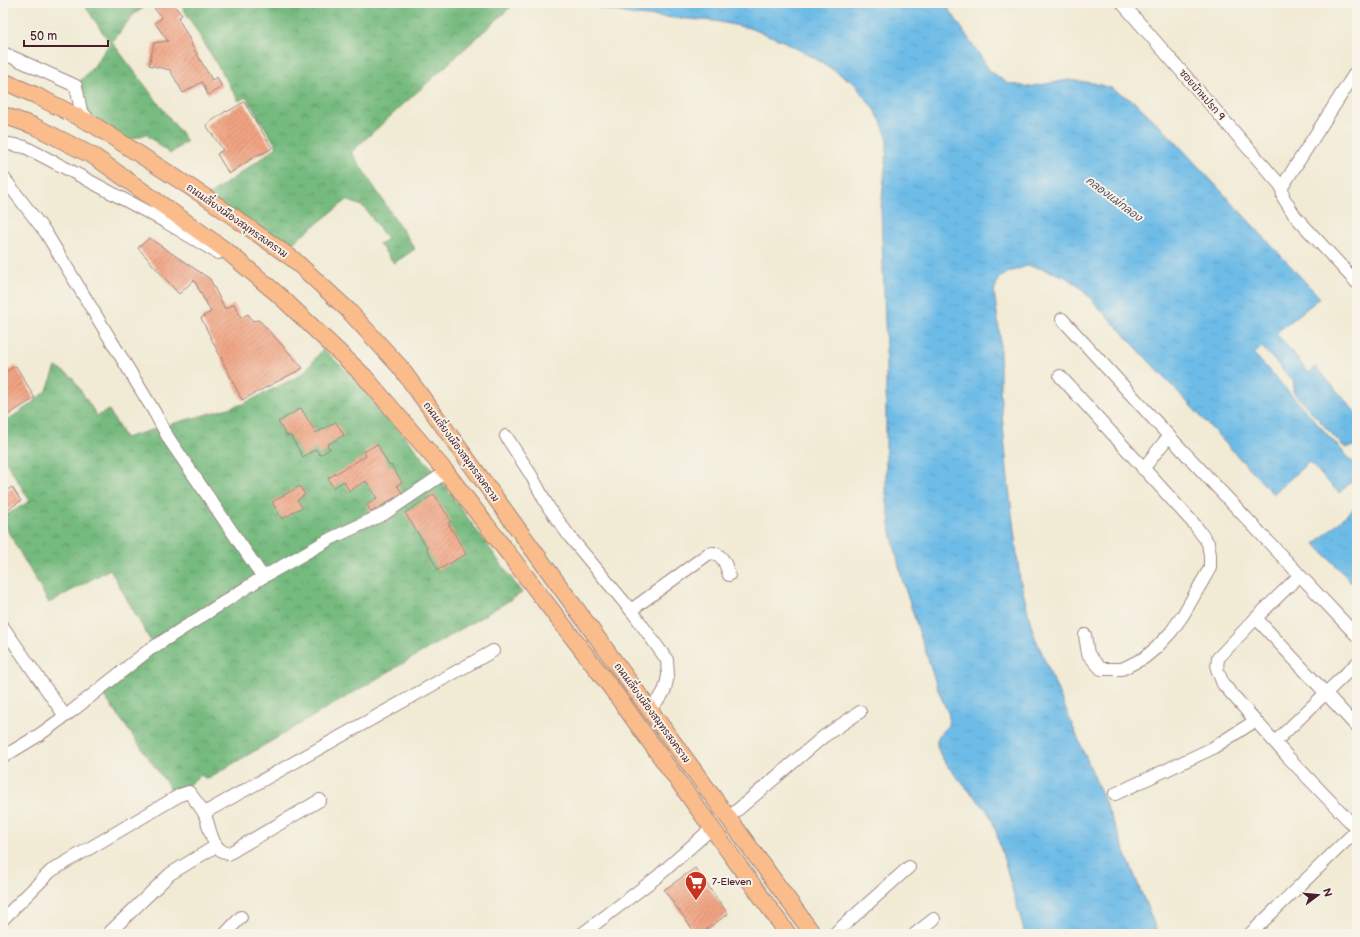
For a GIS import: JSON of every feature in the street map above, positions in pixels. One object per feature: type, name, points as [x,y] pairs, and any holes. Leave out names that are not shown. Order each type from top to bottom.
[{"type":"main road","name":"ถนนเลี่ยงเมืองสมุทรสงคราม","points":[[3,82],[35,95],[94,124],[207,198],[293,259],[348,310],[400,367],[813,934]]},
{"type":"main road","name":"ถนนเลี่ยงเมืองสมุทรสงคราม","points":[[3,115],[34,126],[95,158],[228,252],[281,297],[364,376],[446,472],[612,689],[788,934]]},
{"type":"street","name":"ซอยบ้านปรก 9","points":[[1122,3],[1282,187]]},
{"type":"street","points":[[3,53],[76,86],[81,111],[94,124]]},
{"type":"street","points":[[1357,70],[1282,187],[1283,197],[1296,216],[1357,283]]},
{"type":"street","points":[[3,143],[24,147],[164,220],[223,256],[281,297]]},
{"type":"street","points":[[3,178],[46,233],[155,413],[169,439],[263,578]]},
{"type":"street","points":[[1062,319],[1299,576],[1357,636]]},
{"type":"street","points":[[1060,376],[1195,525],[1208,543],[1210,555],[1210,568],[1183,614],[1171,632],[1144,658],[1122,669],[1101,669],[1088,654],[1085,635]]},
{"type":"street","points":[[506,436],[531,475],[549,508],[570,537],[631,610],[667,660],[668,676],[665,689],[650,709]]},
{"type":"street","points":[[1143,469],[1169,436]]},
{"type":"street","points":[[3,757],[39,735],[65,716],[149,650],[263,578],[332,538],[384,514],[446,472]]},
{"type":"street","points":[[631,610],[708,554],[713,553],[721,556],[729,575]]},
{"type":"street","points":[[1250,934],[1357,830],[1255,721],[1223,684],[1219,677],[1217,665],[1218,658],[1299,576]]},
{"type":"street","points":[[1256,618],[1357,728]]},
{"type":"street","points":[[3,627],[65,716]]},
{"type":"street","points":[[204,813],[493,652]]},
{"type":"street","points":[[1275,742],[1324,693],[1356,667]]},
{"type":"street","points":[[728,818],[822,737],[860,712]]},
{"type":"street","points":[[1115,794],[1211,749],[1255,721]]},
{"type":"street","points":[[3,919],[51,871],[180,795],[189,792],[204,813],[216,846],[221,852],[228,854],[320,800]]},
{"type":"street","points":[[582,934],[657,877],[712,828]]},
{"type":"street","points":[[108,934],[170,874],[216,846]]},
{"type":"street","points":[[834,934],[909,867]]},
{"type":"street","points":[[224,934],[241,917]]},
{"type":"street","points":[[915,934],[934,918]]},
{"type":"green space","points":[[83,3],[148,3],[134,14],[112,42],[187,141],[170,154],[146,134],[123,142],[207,197],[277,147],[246,97],[239,101],[180,3],[515,3],[351,152],[415,249],[394,263],[379,244],[387,239],[364,207],[347,200],[281,252],[94,124],[76,86],[94,66],[110,43]]},
{"type":"green space","points":[[323,349],[358,382],[433,470],[522,593],[207,779],[201,775],[175,795],[100,690],[154,647],[110,569],[49,603],[3,523],[3,517],[30,501],[3,457],[3,423],[31,404],[47,390],[56,367],[72,377],[97,416],[109,410],[125,438],[243,404],[303,374]]},
{"type":"water","name":"คลองแม่กลอง","points":[[588,3],[945,3],[990,71],[1007,83],[1028,87],[1069,80],[1093,83],[1111,88],[1136,103],[1172,138],[1320,298],[1276,333],[1309,373],[1316,367],[1357,414],[1357,449],[1355,446],[1345,448],[1293,392],[1294,382],[1262,347],[1254,354],[1357,467],[1357,477],[1339,493],[1309,462],[1273,494],[1077,284],[1064,276],[1040,268],[1027,266],[1009,272],[998,279],[994,292],[1000,336],[1000,392],[1008,480],[1020,580],[1033,632],[1107,807],[1158,934],[1025,934],[991,817],[951,770],[939,751],[937,740],[948,725],[949,715],[938,690],[902,579],[891,531],[886,493],[886,349],[881,208],[887,137],[881,121],[854,83],[818,60],[781,40],[749,28],[715,21],[635,15],[603,9]]},
{"type":"water","points":[[1357,505],[1357,588],[1315,544]]},
{"type":"building","points":[[161,3],[172,3],[182,15],[178,18],[191,44],[212,80],[217,77],[222,87],[208,95],[202,82],[183,93],[170,70],[149,65],[154,43],[168,41],[155,23],[162,18],[154,8]]},
{"type":"building","points":[[244,102],[272,148],[251,159],[229,174],[217,154],[223,150],[206,125],[226,111],[227,112]]},
{"type":"building","points":[[149,238],[210,279],[225,309],[234,304],[241,318],[248,314],[253,321],[259,320],[303,368],[242,400],[201,318],[211,312],[194,280],[179,294],[138,248]]},
{"type":"building","points":[[16,366],[35,398],[3,418],[3,373]]},
{"type":"building","points":[[301,408],[316,433],[336,422],[344,435],[327,445],[330,449],[320,455],[316,449],[303,457],[290,435],[287,436],[278,422]]},
{"type":"building","points":[[377,444],[389,466],[391,465],[402,482],[397,485],[402,493],[371,512],[367,505],[377,498],[366,481],[349,491],[344,481],[333,488],[328,478],[366,456],[364,452]]},
{"type":"building","points":[[300,486],[305,495],[297,500],[302,507],[282,519],[272,502]]},
{"type":"building","points":[[12,487],[21,501],[3,512],[3,493]]},
{"type":"building","points":[[434,494],[451,521],[448,523],[466,554],[438,570],[427,550],[428,549],[405,513]]},
{"type":"building","name":"7-Eleven","points":[[695,868],[728,914],[700,934],[696,934],[664,890]]},
{"type":"place","name":"7-Eleven","points":[[696,902]]}]
